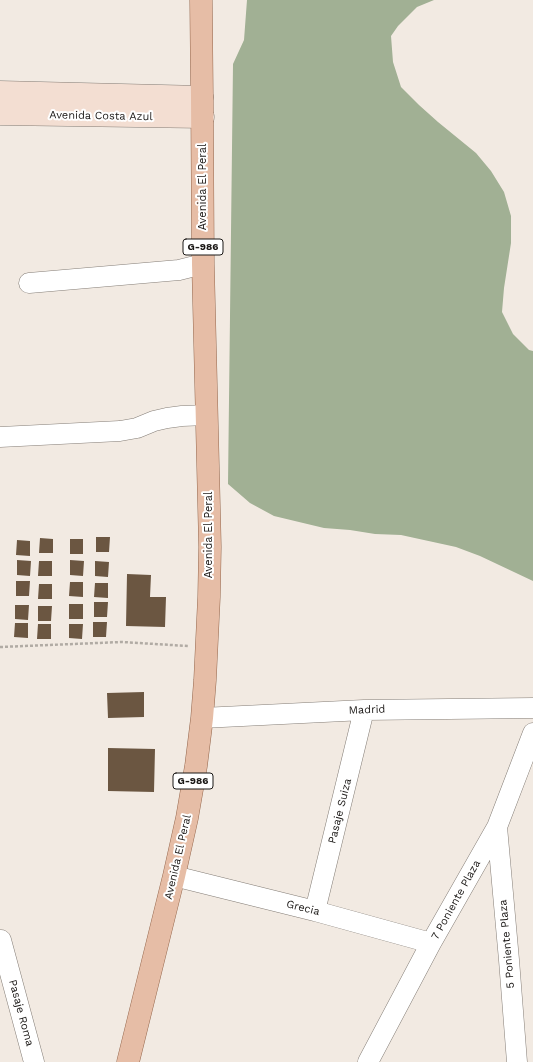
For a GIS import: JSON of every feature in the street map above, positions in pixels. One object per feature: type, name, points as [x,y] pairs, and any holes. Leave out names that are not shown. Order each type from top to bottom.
[{"type":"main road","name":"Avenida El Peral","points":[[128,1062],[187,818],[202,718],[209,597],[210,547],[203,264],[201,0]]},
{"type":"street","name":"Avenida Costa Azul","points":[[0,92],[203,107]]},
{"type":"street","name":"Avenida Costa Azul","points":[[0,114],[203,107]]},
{"type":"street","points":[[29,283],[179,270],[203,264]]},
{"type":"street","points":[[0,437],[120,431],[137,428],[154,421],[167,418],[207,415]]},
{"type":"street","name":"Madrid","points":[[202,718],[364,710],[533,708]]},
{"type":"street","name":"Pasaje Suiza","points":[[315,911],[364,710]]},
{"type":"street","name":"7 Poniente Plaza","points":[[368,1062],[431,944],[497,827],[533,733]]},
{"type":"street","name":"5 Poniente Plaza","points":[[497,827],[517,1062]]},
{"type":"street","name":"Grecia","points":[[174,876],[315,911],[431,944]]},
{"type":"street","name":"Pasaje Roma","points":[[1,940],[34,1062]]},
{"type":"path","points":[[0,647],[122,642],[206,648]]},
{"type":"green space","points":[[247,0],[434,0],[417,7],[398,26],[391,36],[393,62],[401,87],[438,122],[476,153],[491,171],[504,192],[511,216],[511,243],[502,312],[513,334],[529,350],[533,351],[533,581],[480,556],[456,547],[401,535],[375,534],[324,528],[274,516],[250,503],[228,484],[233,64],[244,40]]},
{"type":"building","points":[[96,537],[110,537],[109,552],[96,552]]},
{"type":"building","points":[[40,538],[53,539],[53,553],[39,553]]},
{"type":"building","points":[[70,539],[83,539],[83,554],[70,554]]},
{"type":"building","points":[[17,540],[30,541],[30,556],[16,555]]},
{"type":"building","points":[[17,560],[31,561],[30,576],[17,575]]},
{"type":"building","points":[[70,560],[84,561],[83,576],[70,575]]},
{"type":"building","points":[[39,561],[52,561],[52,576],[38,576]]},
{"type":"building","points":[[95,561],[109,562],[108,577],[95,576]]},
{"type":"building","points":[[127,574],[151,575],[150,597],[166,597],[165,627],[126,626]]},
{"type":"building","points":[[16,581],[30,581],[29,596],[16,596]]},
{"type":"building","points":[[70,582],[83,582],[83,597],[69,596]]},
{"type":"building","points":[[95,583],[108,583],[108,598],[94,597]]},
{"type":"building","points":[[39,584],[52,584],[52,599],[38,599]]},
{"type":"building","points":[[94,602],[108,602],[107,617],[94,617]]},
{"type":"building","points":[[69,604],[83,604],[83,619],[69,619]]},
{"type":"building","points":[[15,605],[29,605],[28,620],[15,619]]},
{"type":"building","points":[[38,606],[52,606],[51,621],[38,621]]},
{"type":"building","points":[[93,622],[107,622],[106,637],[93,637]]},
{"type":"building","points":[[15,623],[28,623],[28,638],[14,637]]},
{"type":"building","points":[[38,624],[51,624],[51,639],[37,639]]},
{"type":"building","points":[[69,624],[83,624],[82,639],[69,638]]},
{"type":"building","points":[[144,692],[144,717],[108,718],[107,693]]},
{"type":"building","points":[[108,748],[155,749],[154,792],[108,791]]}]
